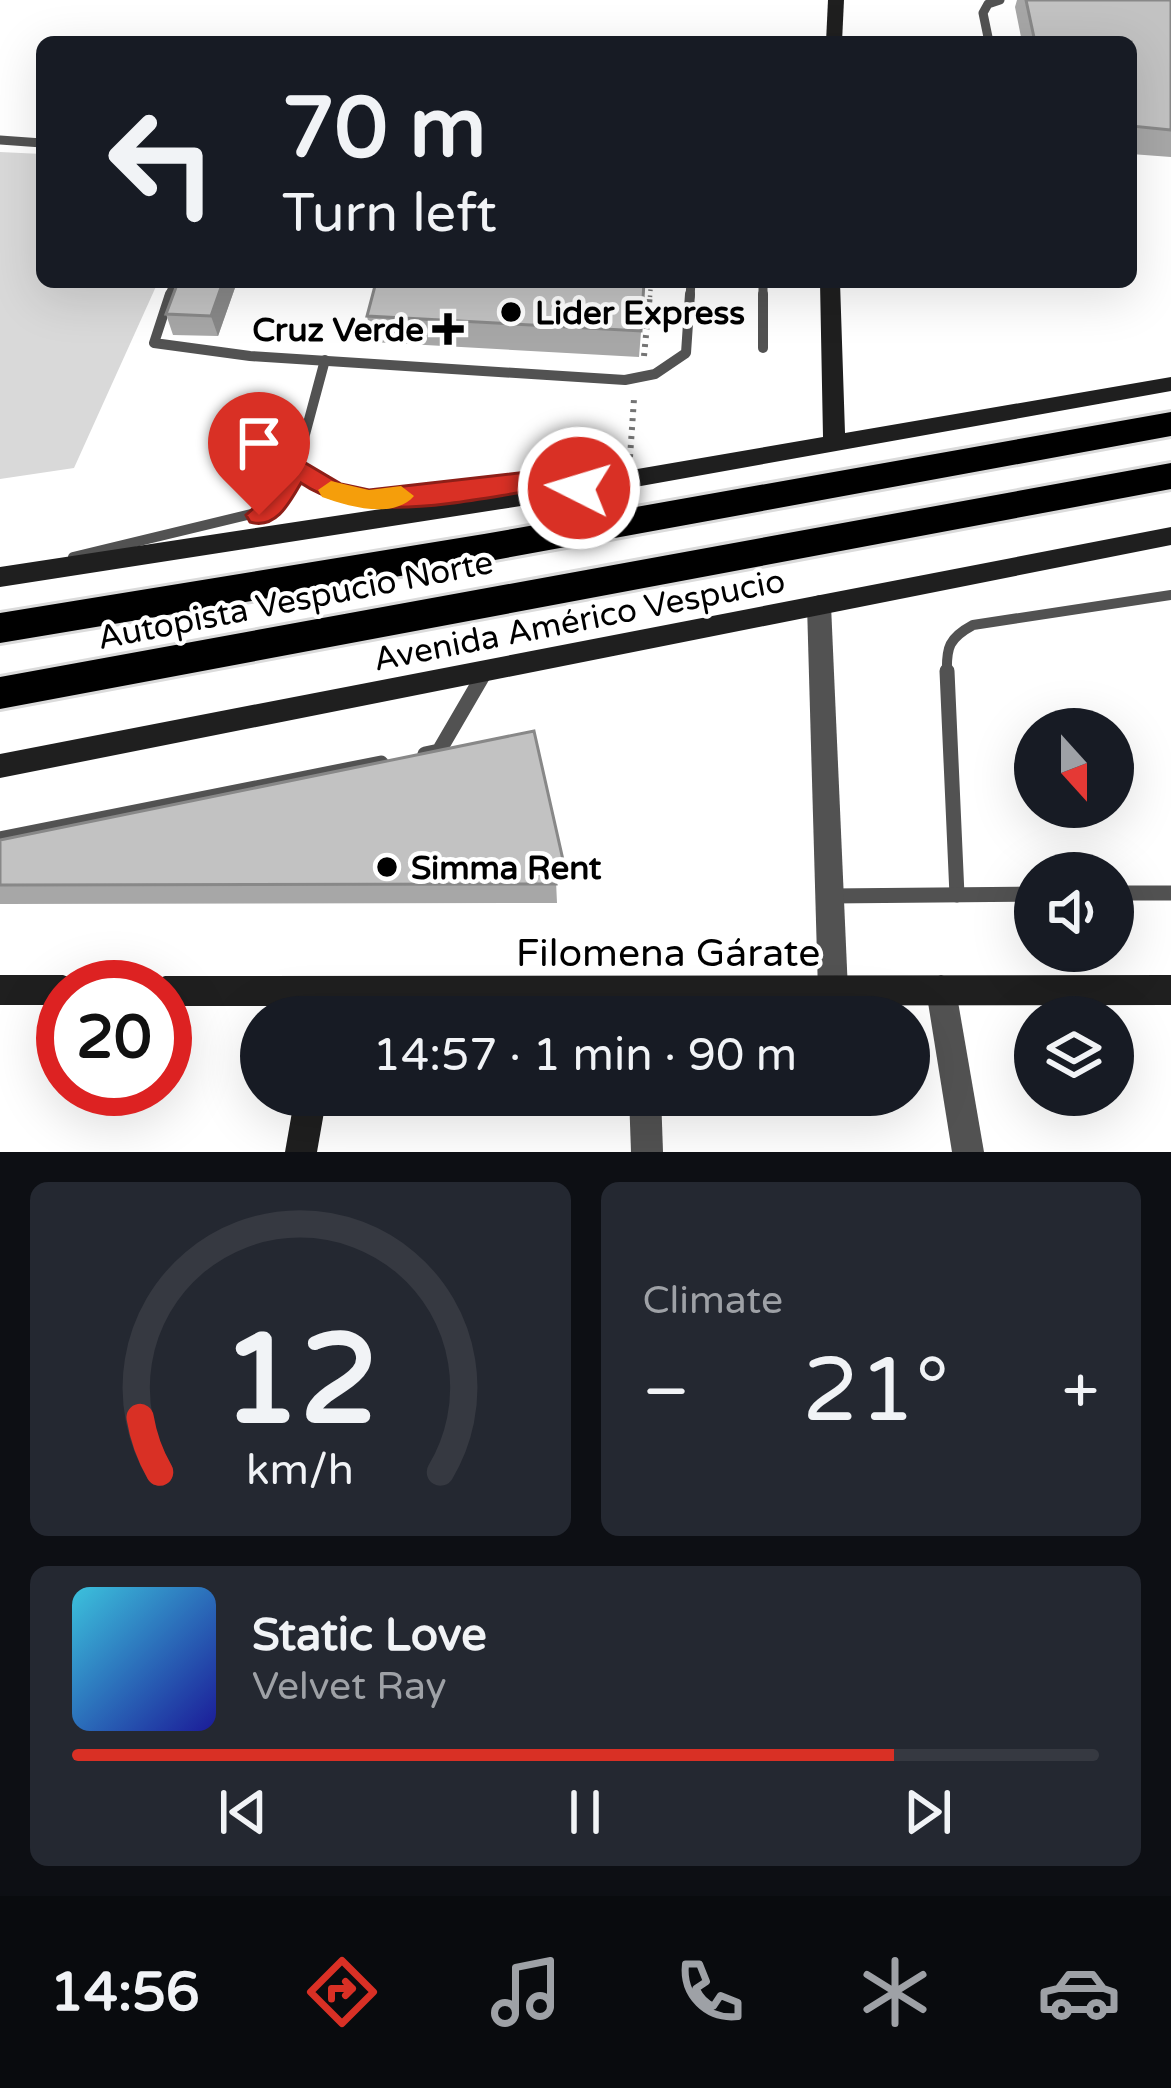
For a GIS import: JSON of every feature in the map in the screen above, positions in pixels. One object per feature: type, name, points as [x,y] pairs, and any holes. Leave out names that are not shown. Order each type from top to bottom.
[{"type":"highway","name":"Autopista Vespucio Norte","points":[[0,628],[484,548],[1171,424]]},
{"type":"highway","name":"Autopista Vespucio Norte","points":[[0,694],[1171,476]]},
{"type":"main road","points":[[834,36],[836,0]]},
{"type":"main road","points":[[830,288],[835,444]]},
{"type":"main road","points":[[11,575],[579,488],[1171,384]]},
{"type":"main road","name":"Avenida Américo Vespucio","points":[[0,766],[1171,536]]},
{"type":"main road","points":[[0,989],[36,990]]},
{"type":"main road","name":"Filomena Gárate","points":[[760,996],[833,991],[1171,990]]},
{"type":"main road","name":"Filomena Gárate","points":[[192,993],[240,997]]},
{"type":"main road","points":[[302,1152],[307,1116]]},
{"type":"street","points":[[819,605],[833,991]]},
{"type":"street","points":[[941,990],[968,1152]]},
{"type":"street","points":[[646,1116],[647,1152]]},
{"type":"lane","points":[[987,36],[983,13],[988,4],[1000,0]]},
{"type":"lane","points":[[0,140],[36,142]]},
{"type":"lane","points":[[173,288],[154,343],[250,356],[635,380],[655,374],[686,353],[691,288]]},
{"type":"lane","points":[[763,288],[763,348]]},
{"type":"lane","points":[[11,575],[259,515],[278,501],[297,467],[325,360]]},
{"type":"lane","points":[[297,467],[334,492],[369,500],[553,478],[579,488]]},
{"type":"lane","points":[[957,895],[946,648],[956,634],[973,625],[1171,595]]},
{"type":"lane","points":[[416,756],[439,751],[486,671]]},
{"type":"lane","points":[[0,839],[392,760]]},
{"type":"lane","points":[[1134,893],[1171,893]]},
{"type":"lane","points":[[828,896],[1014,894]]},
{"type":"path","points":[[644,363],[650,288]]},
{"type":"path","points":[[628,479],[635,380]]},
{"type":"shaded area","points":[[0,152],[36,154],[36,288],[155,288],[74,468],[0,479]]},
{"type":"building","points":[[1026,0],[1171,0],[1171,130],[1137,127],[1137,36],[1034,36]]},
{"type":"building","points":[[176,288],[221,288],[211,316],[166,314]]},
{"type":"building","points":[[374,288],[644,288],[641,331],[367,316]]},
{"type":"building","points":[[534,731],[563,860],[553,861],[556,884],[0,885],[0,840]]},
{"type":"slow traffic","points":[[331,490],[369,500],[401,496]]},
{"type":"place","name":"Lider Express","points":[[511,312]]},
{"type":"place","name":"Cruz Verde","points":[[448,329]]},
{"type":"place","name":"Simma Rent","points":[[387,867]]},
{"type":"route","points":[[259,515],[278,501],[297,467],[334,492],[369,500],[553,478],[579,488]]}]
